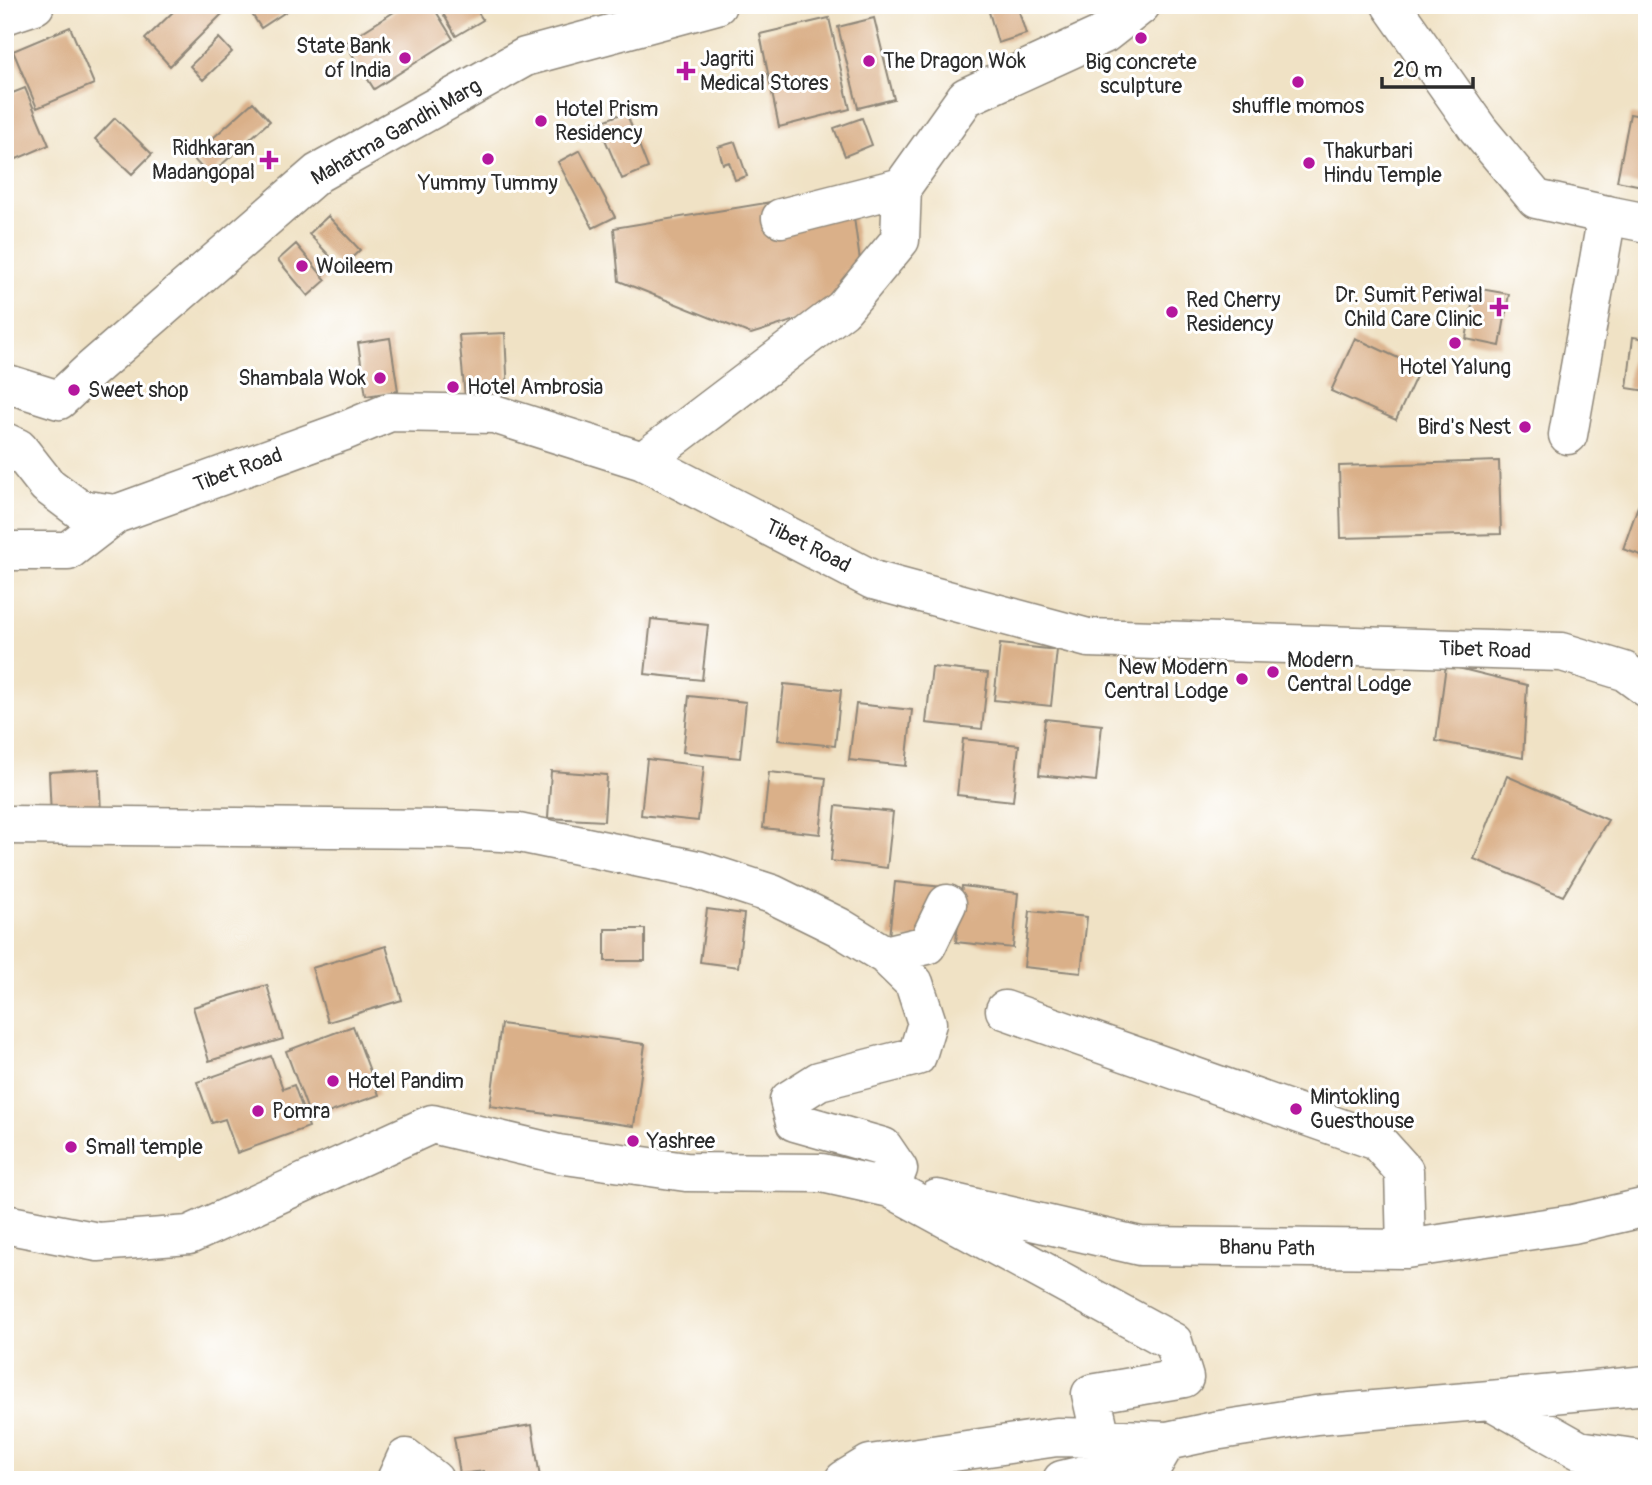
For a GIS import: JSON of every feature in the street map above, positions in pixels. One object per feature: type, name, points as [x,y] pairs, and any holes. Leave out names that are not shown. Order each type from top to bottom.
[{"type":"street","points":[[5,15],[35,5]]},
{"type":"street","name":"Mahatma Gandhi Marg","points":[[5,383],[59,400],[318,173],[525,57],[718,5]]},
{"type":"street","points":[[643,461],[843,309],[900,240],[902,187],[965,97],[1104,34],[1141,5]]},
{"type":"street","points":[[1391,5],[1478,129],[1536,199],[1647,223]]},
{"type":"street","points":[[781,218],[902,187]]},
{"type":"street","points":[[1568,435],[1607,215]]},
{"type":"street","name":"Tibet Road","points":[[12,445],[47,485],[79,509],[116,514],[390,412],[494,414],[643,461],[873,580],[1088,638],[1562,652],[1624,671],[1647,688]]},
{"type":"street","points":[[5,551],[68,551],[116,514]]},
{"type":"street","points":[[5,825],[445,829],[519,833],[698,870],[772,894],[839,927],[886,955],[914,983],[927,1023],[917,1056],[819,1081],[789,1100],[795,1122],[883,1147],[898,1168],[890,1188],[1173,1342],[1184,1378],[1091,1394],[1101,1438]]},
{"type":"street","points":[[886,955],[928,945],[947,904]]},
{"type":"street","points":[[1005,1010],[1377,1141],[1404,1171],[1406,1250]]},
{"type":"street","name":"Bhanu Path","points":[[5,1224],[98,1242],[190,1235],[432,1124],[558,1154],[673,1170],[822,1173],[1140,1246],[1406,1250],[1573,1224],[1647,1207]]},
{"type":"street","points":[[844,1480],[870,1464],[1057,1437],[1167,1441],[1316,1415],[1647,1385]]},
{"type":"street","points":[[1490,1400],[1579,1450],[1647,1460]]},
{"type":"street","points":[[1062,1480],[1091,1473],[1153,1465],[1167,1441]]},
{"type":"street","points":[[396,1480],[406,1458],[434,1480]]},
{"type":"building","points":[[172,5],[231,5],[170,66],[145,39],[176,9]]},
{"type":"building","points":[[246,5],[296,5],[261,28]]},
{"type":"building","points":[[405,5],[432,5],[453,39],[374,89],[345,43]]},
{"type":"building","points":[[438,5],[473,5],[483,20],[456,36]]},
{"type":"building","points":[[987,5],[1017,5],[1026,34],[998,43]]},
{"type":"building","points":[[1057,5],[1078,5],[1078,6],[1059,11]]},
{"type":"building","points":[[829,18],[850,109],[779,127],[760,34]]},
{"type":"building","points":[[874,18],[894,99],[858,108],[838,27]]},
{"type":"building","points":[[70,27],[94,84],[37,108],[13,51]]},
{"type":"building","points":[[219,38],[232,52],[203,80],[190,66]]},
{"type":"building","points":[[25,88],[49,145],[5,164],[5,96]]},
{"type":"building","points":[[253,102],[270,121],[209,176],[192,157]]},
{"type":"building","points":[[626,112],[648,168],[622,179],[598,123]]},
{"type":"building","points":[[1630,114],[1647,117],[1647,187],[1617,181]]},
{"type":"building","points":[[115,118],[152,154],[132,174],[95,139]]},
{"type":"building","points":[[862,118],[872,145],[845,156],[834,128]]},
{"type":"building","points":[[735,142],[747,176],[735,180],[729,162],[723,164],[718,147]]},
{"type":"building","points":[[580,150],[615,217],[593,228],[558,162]]},
{"type":"building","points":[[850,189],[861,268],[831,309],[751,334],[619,281],[614,228]]},
{"type":"building","points":[[328,216],[360,250],[341,268],[309,234]]},
{"type":"building","points":[[296,244],[326,280],[308,296],[278,260]]},
{"type":"building","points":[[1475,288],[1509,294],[1500,346],[1466,339]]},
{"type":"building","points":[[505,333],[508,394],[465,397],[459,335]]},
{"type":"building","points":[[1633,337],[1647,339],[1647,391],[1627,388]]},
{"type":"building","points":[[390,338],[398,391],[366,396],[358,343]]},
{"type":"building","points":[[1355,338],[1420,368],[1396,420],[1331,391]]},
{"type":"building","points":[[1499,461],[1501,534],[1341,538],[1339,466]]},
{"type":"building","points":[[1638,506],[1647,509],[1647,557],[1623,549]]},
{"type":"building","points":[[651,619],[708,625],[702,680],[645,674]]},
{"type":"building","points":[[1000,644],[1057,650],[1051,706],[994,700]]},
{"type":"building","points":[[1446,665],[1527,685],[1523,758],[1436,741]]},
{"type":"building","points":[[932,667],[988,673],[982,729],[926,723]]},
{"type":"building","points":[[784,684],[841,690],[835,746],[778,740]]},
{"type":"building","points":[[689,696],[746,702],[740,758],[683,752]]},
{"type":"building","points":[[856,704],[912,710],[906,766],[849,760]]},
{"type":"building","points":[[1045,719],[1102,725],[1096,781],[1039,775]]},
{"type":"building","points":[[963,739],[1019,745],[1013,801],[957,795]]},
{"type":"building","points":[[647,759],[704,766],[698,821],[641,815]]},
{"type":"building","points":[[99,769],[101,814],[51,816],[49,772]]},
{"type":"building","points":[[551,771],[607,775],[604,821],[548,818]]},
{"type":"building","points":[[769,772],[826,778],[820,834],[763,828]]},
{"type":"building","points":[[1507,776],[1608,820],[1563,896],[1474,859]]},
{"type":"building","points":[[836,806],[893,812],[887,868],[831,861]]},
{"type":"building","points":[[895,882],[952,888],[946,944],[889,937]]},
{"type":"building","points":[[962,886],[1018,893],[1013,948],[956,942]]},
{"type":"building","points":[[707,909],[744,914],[738,967],[700,962]]},
{"type":"building","points":[[1030,911],[1087,917],[1081,973],[1024,967]]},
{"type":"building","points":[[605,929],[645,929],[645,961],[605,961]]},
{"type":"building","points":[[386,946],[402,1000],[328,1022],[312,968]]},
{"type":"building","points":[[267,985],[283,1039],[209,1061],[193,1007]]},
{"type":"building","points":[[501,1024],[645,1044],[634,1126],[490,1106]]},
{"type":"building","points":[[353,1026],[379,1095],[311,1119],[286,1051]]},
{"type":"building","points":[[271,1056],[283,1089],[294,1085],[309,1127],[237,1153],[225,1119],[212,1123],[197,1082]]},
{"type":"building","points":[[532,1425],[540,1478],[550,1477],[551,1480],[485,1480],[484,1471],[460,1474],[454,1437]]},
{"type":"place","name":"Big concrete sculpture","points":[[1141,38]]},
{"type":"place","name":"State Bank of India","points":[[405,58]]},
{"type":"place","name":"The Dragon Wok","points":[[869,61]]},
{"type":"place","name":"Jagriti Medical Stores","points":[[686,71]]},
{"type":"place","name":"shuffle momos","points":[[1298,82]]},
{"type":"place","name":"Hotel Prism Residency","points":[[541,121]]},
{"type":"place","name":"Yummy Tummy","points":[[488,159]]},
{"type":"place","name":"Ridhkaran Madangopal","points":[[269,160]]},
{"type":"place","name":"Thakurbari Hindu Temple","points":[[1309,163]]},
{"type":"place","name":"Woileem","points":[[302,266]]},
{"type":"place","name":"Dr. Sumit Periwal Child Care Clinic","points":[[1499,307]]},
{"type":"place","name":"Red Cherry Residency","points":[[1172,312]]},
{"type":"place","name":"Hotel Yalung","points":[[1455,343]]},
{"type":"place","name":"Shambala Wok","points":[[380,378]]},
{"type":"place","name":"Hotel Ambrosia","points":[[453,387]]},
{"type":"place","name":"Sweet shop","points":[[74,390]]},
{"type":"place","name":"Bird's Nest","points":[[1525,427]]},
{"type":"place","name":"Modern Central Lodge","points":[[1273,672]]},
{"type":"place","name":"New Modern Central Lodge","points":[[1242,679]]},
{"type":"place","name":"Hotel Pandim","points":[[333,1081]]},
{"type":"place","name":"Mintokling Guesthouse","points":[[1296,1109]]},
{"type":"place","name":"Pomra","points":[[258,1111]]},
{"type":"place","name":"Yashree","points":[[633,1141]]},
{"type":"place","name":"Small temple","points":[[71,1147]]}]
